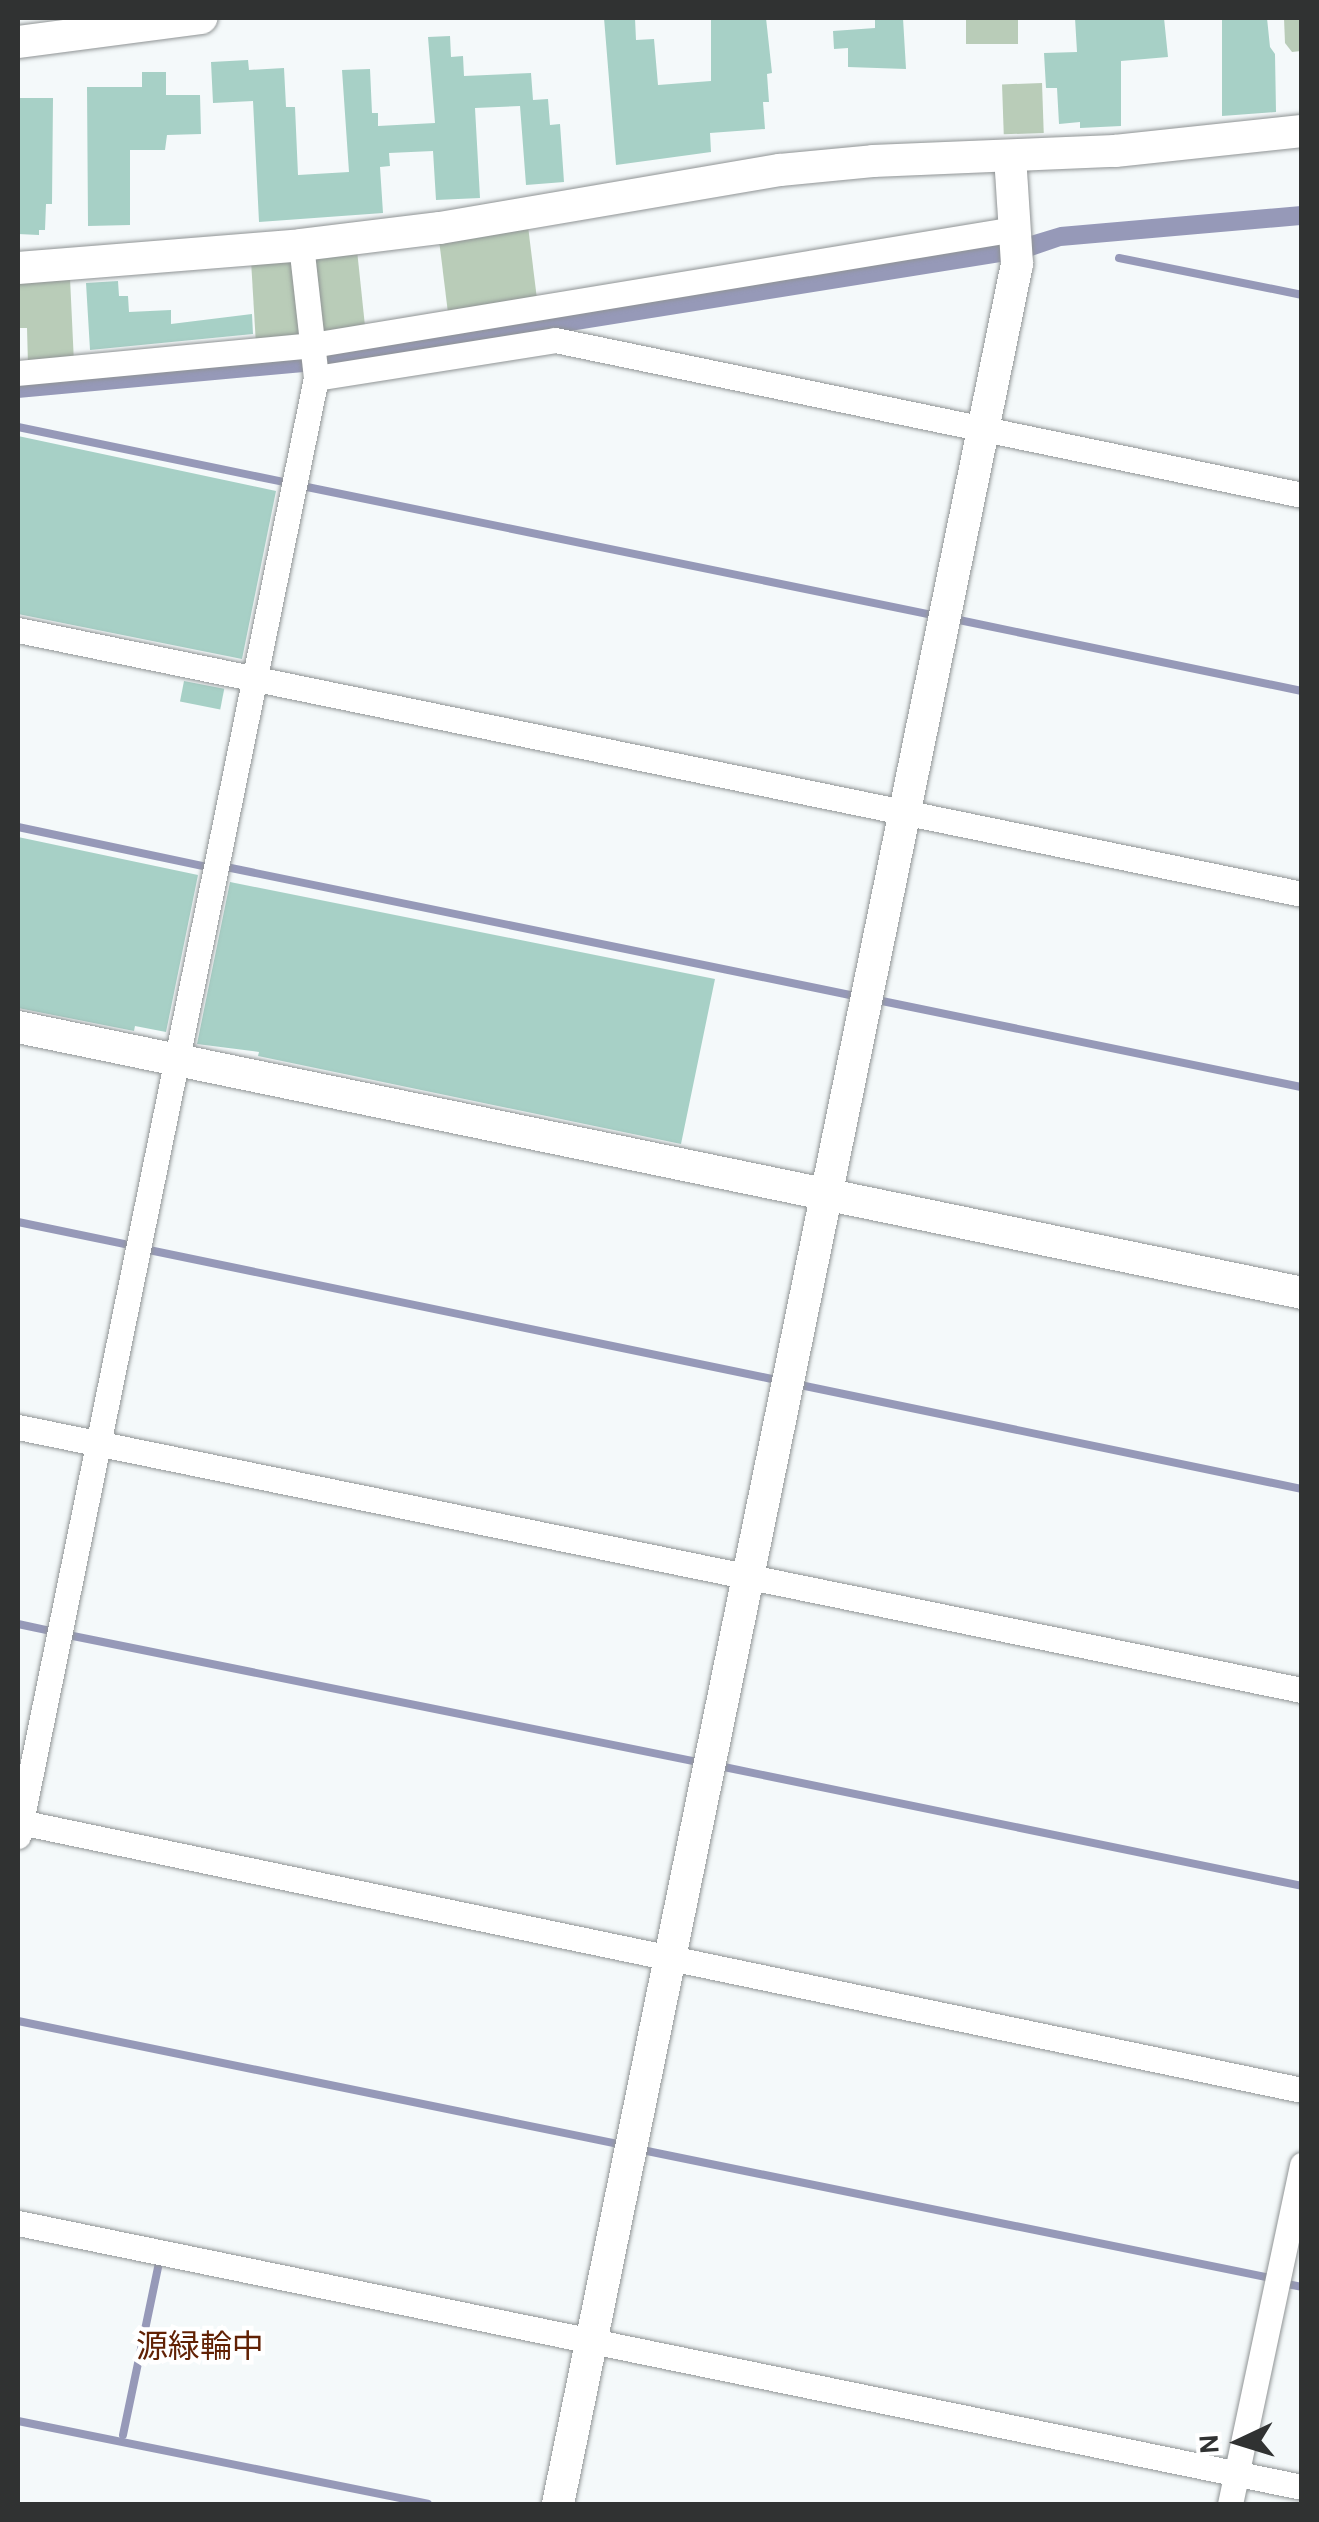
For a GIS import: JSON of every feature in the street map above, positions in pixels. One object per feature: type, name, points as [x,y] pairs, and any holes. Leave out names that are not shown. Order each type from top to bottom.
[{"type":"street","points":[[18,42],[202,18]]},
{"type":"street","points":[[18,268],[302,245],[440,228],[780,170],[1115,151],[1302,131]]},
{"type":"street","points":[[558,2504],[983,430],[1015,243],[1010,156]]},
{"type":"street","points":[[18,373],[313,347],[1015,243]]},
{"type":"street","points":[[302,245],[316,378],[19,1828],[1302,2090]]},
{"type":"street","points":[[316,378],[555,340],[1302,496]]},
{"type":"street","points":[[18,630],[1302,894]]},
{"type":"street","points":[[18,1028],[1302,1293]]},
{"type":"street","points":[[18,1428],[1302,1690]]},
{"type":"street","points":[[1230,2504],[1302,2165]]},
{"type":"street","points":[[18,2223],[1302,2488]]},
{"type":"green space","points":[[966,18],[1018,18],[1018,44],[966,44]]},
{"type":"green space","points":[[1284,18],[1301,18],[1301,51],[1292,52],[1285,43]]},
{"type":"green space","points":[[1042,83],[1044,133],[1004,134],[1002,84]]},
{"type":"green space","points":[[528,226],[537,302],[448,313],[439,237]]},
{"type":"green space","points":[[357,250],[366,332],[323,336],[314,254]]},
{"type":"green space","points":[[289,257],[296,264],[303,342],[256,345],[251,260]]},
{"type":"green space","points":[[70,278],[74,363],[28,365],[27,328],[18,328],[18,282]]},
{"type":"water","points":[[1301,206],[1301,225],[1061,246],[1026,258],[326,370],[18,398],[18,382],[1027,237],[1060,227]]},
{"type":"building","points":[[604,18],[635,18],[636,40],[654,39],[658,85],[711,81],[711,18],[766,18],[772,73],[767,74],[769,102],[763,102],[765,129],[710,133],[711,152],[616,165]]},
{"type":"building","points":[[875,18],[903,18],[906,69],[848,67],[848,48],[834,49],[833,31],[875,28]]},
{"type":"building","points":[[1075,18],[1164,18],[1168,57],[1121,61],[1121,126],[1080,128],[1080,122],[1059,124],[1057,88],[1046,88],[1044,53],[1077,52]]},
{"type":"building","points":[[1222,18],[1267,18],[1270,47],[1275,54],[1276,112],[1222,116]]},
{"type":"building","points":[[450,36],[451,57],[463,56],[464,76],[531,73],[533,100],[548,99],[550,125],[560,124],[564,182],[526,185],[520,106],[475,108],[480,198],[436,200],[433,151],[389,153],[390,166],[380,167],[383,213],[259,222],[253,101],[213,103],[211,62],[248,60],[249,70],[284,68],[286,107],[295,107],[298,175],[349,172],[342,70],[370,69],[372,113],[378,113],[378,126],[435,123],[428,37]]},
{"type":"building","points":[[142,72],[166,72],[166,95],[200,95],[201,134],[167,135],[165,150],[130,150],[130,225],[88,226],[87,87],[142,87]]},
{"type":"building","points":[[18,98],[53,98],[52,204],[46,204],[45,230],[39,230],[39,235],[18,234]]},
{"type":"building","points":[[118,281],[119,296],[128,296],[129,312],[171,310],[171,324],[252,314],[253,334],[90,350],[86,283]]},
{"type":"building","points":[[18,436],[276,491],[242,659],[18,614]]},
{"type":"building","points":[[184,681],[224,689],[220,709],[180,702]]},
{"type":"building","points":[[18,837],[198,875],[166,1032],[135,1026],[134,1031],[18,1008]]},
{"type":"building","points":[[230,882],[715,979],[681,1144],[258,1056],[259,1052],[197,1044]]},
{"type":"waterway","points":[[1119,258],[1302,295]]},
{"type":"waterway","points":[[18,427],[283,482]]},
{"type":"waterway","points":[[307,487],[928,614]]},
{"type":"waterway","points":[[959,620],[1302,691]]},
{"type":"waterway","points":[[18,827],[207,867]]},
{"type":"waterway","points":[[226,867],[850,995]]},
{"type":"waterway","points":[[882,1001],[1302,1087]]},
{"type":"waterway","points":[[18,1222],[124,1244]]},
{"type":"waterway","points":[[149,1250],[772,1379]]},
{"type":"waterway","points":[[805,1386],[1302,1489]]},
{"type":"waterway","points":[[18,1624],[50,1631]]},
{"type":"waterway","points":[[68,1635],[693,1761]]},
{"type":"waterway","points":[[724,1767],[1302,1886]]},
{"type":"waterway","points":[[18,2021],[618,2144]]},
{"type":"waterway","points":[[647,2151],[1266,2277]]},
{"type":"waterway","points":[[123,2435],[159,2262]]},
{"type":"waterway","points":[[1287,2284],[1302,2287]]},
{"type":"waterway","points":[[18,2421],[428,2504]]},
{"type":"district","name":"源緑輪中","points":[[200,2347]]}]
